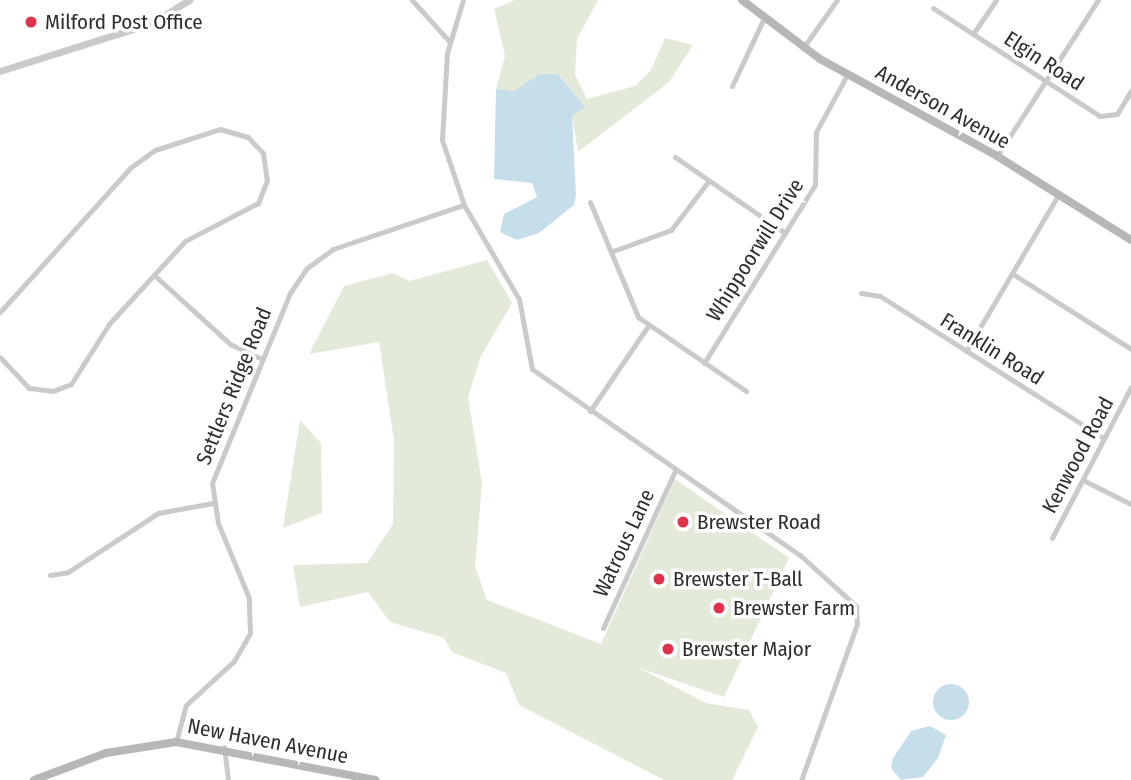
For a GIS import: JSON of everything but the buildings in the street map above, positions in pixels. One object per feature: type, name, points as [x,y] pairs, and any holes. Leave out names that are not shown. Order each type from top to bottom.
[{"type":"main road","name":"Anderson Avenue","points":[[742,0],[803,48],[847,75],[997,156],[1131,240]]},
{"type":"main road","name":"New Haven Avenue","points":[[34,780],[106,752],[176,742],[224,747],[354,778],[375,780]]},
{"type":"street","points":[[0,71],[152,23],[189,0]]},
{"type":"street","points":[[412,0],[449,41]]},
{"type":"street","points":[[463,0],[449,41],[440,129],[464,205],[519,299],[527,362],[674,471],[811,563],[856,606],[857,624],[801,780]]},
{"type":"street","points":[[803,48],[837,0]]},
{"type":"street","points":[[973,34],[996,0]]},
{"type":"street","points":[[997,156],[1098,0]]},
{"type":"street","name":"Elgin Road","points":[[933,8],[1103,118],[1117,114],[1131,91]]},
{"type":"street","points":[[732,86],[764,18]]},
{"type":"street","name":"Whippoorwill Drive","points":[[704,363],[815,185],[816,132],[847,75]]},
{"type":"street","points":[[0,312],[143,158],[214,130],[248,137],[267,168],[260,200],[245,214],[191,236],[109,324],[80,375],[66,387],[29,388],[0,358]]},
{"type":"street","points":[[675,157],[707,183],[785,233]]},
{"type":"street","points":[[613,251],[670,230],[707,183]]},
{"type":"street","points":[[966,351],[1059,194]]},
{"type":"street","points":[[590,202],[613,251],[629,304],[648,326],[746,391]]},
{"type":"street","name":"Settlers Ridge Road","points":[[176,742],[186,705],[234,661],[251,629],[249,598],[213,503],[216,463],[290,293],[316,259],[464,205]]},
{"type":"street","points":[[1013,274],[1131,349]]},
{"type":"street","points":[[155,275],[234,347],[262,359]]},
{"type":"street","name":"Franklin Road","points":[[861,293],[880,296],[1104,438]]},
{"type":"street","points":[[590,411],[648,326]]},
{"type":"street","name":"Kenwood Road","points":[[1052,538],[1131,387]]},
{"type":"street","points":[[1123,403],[1131,407]]},
{"type":"street","name":"Watrous Lane","points":[[603,628],[674,471]]},
{"type":"street","points":[[1083,480],[1131,504]]},
{"type":"street","points":[[50,575],[68,572],[158,513],[213,503]]},
{"type":"street","points":[[224,747],[228,780]]},
{"type":"green space","points":[[515,0],[598,0],[577,39],[575,75],[587,99],[635,86],[651,70],[665,38],[693,45],[669,82],[578,152],[572,116],[585,107],[558,74],[539,74],[514,91],[496,89],[505,56],[494,9]]},
{"type":"green space","points":[[487,260],[512,303],[481,356],[468,397],[482,483],[475,567],[487,600],[601,644],[675,479],[789,558],[724,697],[639,668],[706,703],[749,710],[758,727],[732,780],[664,780],[519,705],[506,673],[452,652],[444,638],[390,622],[368,592],[300,607],[293,565],[367,563],[393,524],[394,440],[379,342],[309,354],[344,286],[393,273],[409,281]]},
{"type":"green space","points":[[300,420],[321,443],[322,513],[283,528]]},
{"type":"water","points":[[539,74],[558,74],[585,107],[572,116],[576,195],[574,205],[539,233],[517,240],[500,232],[504,214],[537,197],[532,183],[494,179],[496,89],[514,91]]},
{"type":"water","points":[[951,684],[963,690],[969,702],[963,714],[951,720],[939,714],[933,702],[939,690]]},
{"type":"water","points":[[930,726],[946,735],[938,758],[923,777],[901,780],[891,768],[893,758],[911,731]]},
{"type":"place","name":"Milford Post Office","points":[[31,22]]},
{"type":"place","name":"Brewster Road","points":[[683,522]]},
{"type":"place","name":"Brewster T-Ball","points":[[659,579]]},
{"type":"place","name":"Brewster Farm","points":[[719,608]]},
{"type":"place","name":"Brewster Major","points":[[668,649]]}]
